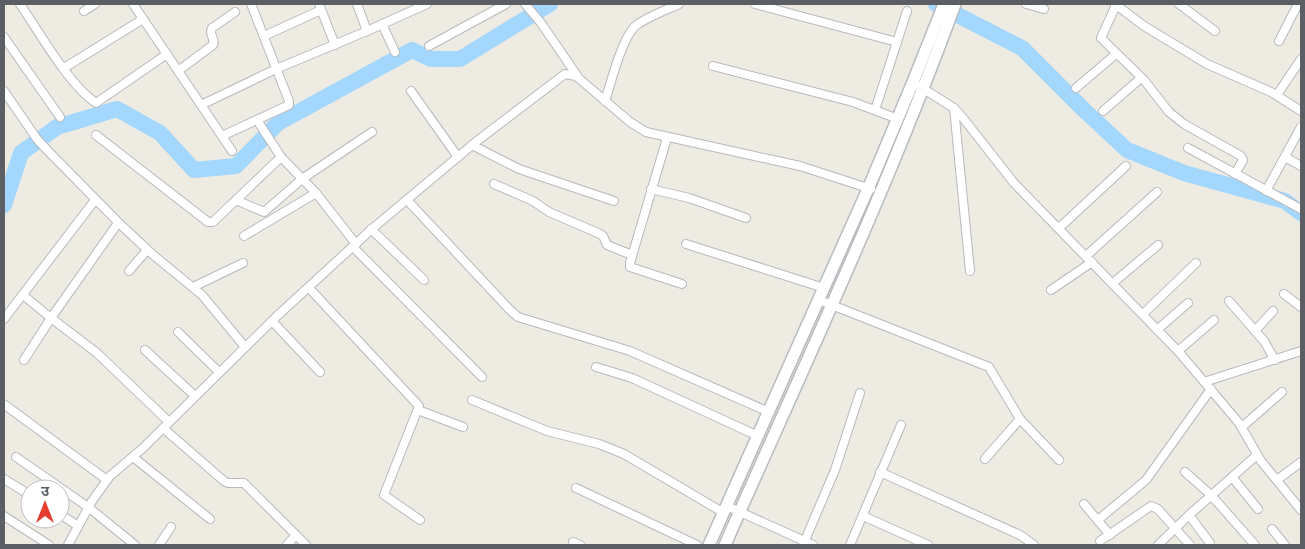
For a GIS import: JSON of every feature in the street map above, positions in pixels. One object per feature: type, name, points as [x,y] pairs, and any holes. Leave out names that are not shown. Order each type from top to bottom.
[{"type":"main road","points":[[709,545],[868,189],[944,4]]},
{"type":"main road","points":[[725,545],[882,192],[956,4]]},
{"type":"main road","points":[[838,257],[850,263]]},
{"type":"street","points":[[20,4],[64,68],[96,103],[167,54]]},
{"type":"street","points":[[84,11],[95,4]]},
{"type":"street","points":[[133,4],[232,151]]},
{"type":"street","points":[[222,136],[289,105],[251,4]]},
{"type":"street","points":[[357,4],[368,31]]},
{"type":"street","points":[[201,105],[276,69],[368,31],[412,7],[427,4]]},
{"type":"street","points":[[429,46],[506,4]]},
{"type":"street","points":[[525,4],[541,23],[578,78]]},
{"type":"street","points":[[605,101],[630,30],[637,24],[679,4]]},
{"type":"street","points":[[755,4],[897,42]]},
{"type":"street","points":[[1026,4],[1044,9]]},
{"type":"street","points":[[1235,174],[1243,160],[1241,156],[1176,119],[1141,78],[1101,38],[1117,4],[1144,26],[1207,64],[1277,96],[1301,111]]},
{"type":"street","points":[[1179,4],[1215,31]]},
{"type":"street","points":[[1279,41],[1298,4]]},
{"type":"street","points":[[264,36],[320,7],[335,45]]},
{"type":"street","points":[[875,110],[907,11]]},
{"type":"street","points":[[178,71],[212,45],[214,40],[210,32],[212,28],[235,12]]},
{"type":"street","points":[[64,68],[143,19]]},
{"type":"street","points":[[382,24],[395,52]]},
{"type":"street","points":[[4,37],[60,117]]},
{"type":"street","points":[[1076,88],[1116,54]]},
{"type":"street","points":[[1277,96],[1301,59]]},
{"type":"street","points":[[713,66],[853,102],[898,119]]},
{"type":"street","points":[[68,545],[88,506],[107,480],[272,321],[371,229],[472,145],[559,77],[570,74],[578,78],[646,132],[800,166],[882,192]]},
{"type":"street","points":[[1103,111],[1141,78]]},
{"type":"street","points":[[913,82],[954,108],[1014,183],[1158,329],[1242,427],[1257,455],[1301,510]]},
{"type":"street","points":[[4,91],[37,139],[49,152],[147,250],[202,294],[245,347]]},
{"type":"street","points":[[412,91],[458,157]]},
{"type":"street","points":[[954,108],[970,271]]},
{"type":"street","points":[[257,120],[281,157],[316,193],[355,245],[482,377]]},
{"type":"street","points":[[1266,191],[1301,127]]},
{"type":"street","points":[[236,200],[264,212],[302,179],[372,132]]},
{"type":"street","points":[[96,135],[208,222],[213,222],[281,157]]},
{"type":"street","points":[[667,138],[630,267],[682,284]]},
{"type":"street","points":[[472,145],[519,169],[614,201]]},
{"type":"street","points":[[1188,148],[1301,208]]},
{"type":"street","points":[[1285,157],[1301,166]]},
{"type":"street","points":[[1058,228],[1126,166]]},
{"type":"street","points":[[494,184],[533,201],[549,212],[598,233],[603,236],[607,245],[632,255]]},
{"type":"street","points":[[651,189],[690,198],[746,218]]},
{"type":"street","points":[[1086,256],[1157,192]]},
{"type":"street","points":[[244,236],[316,193]]},
{"type":"street","points":[[4,319],[96,200]]},
{"type":"street","points":[[407,200],[518,317],[630,350],[769,412]]},
{"type":"street","points":[[24,360],[50,318],[118,223]]},
{"type":"street","points":[[371,229],[424,280]]},
{"type":"street","points":[[686,244],[824,288]]},
{"type":"street","points":[[1113,283],[1158,245]]},
{"type":"street","points":[[129,271],[147,250]]},
{"type":"street","points":[[1051,290],[1092,262]]},
{"type":"street","points":[[193,287],[243,263]]},
{"type":"street","points":[[1143,314],[1196,263]]},
{"type":"street","points":[[308,288],[416,402],[418,410],[384,495],[420,520]]},
{"type":"street","points":[[1284,294],[1301,307]]},
{"type":"street","points":[[23,295],[97,353],[169,422]]},
{"type":"street","points":[[819,300],[989,367],[1020,419],[1059,460]]},
{"type":"street","points":[[1228,301],[1264,341],[1274,360]]},
{"type":"street","points":[[1158,329],[1188,303]]},
{"type":"street","points":[[1255,331],[1273,310]]},
{"type":"street","points":[[1178,352],[1214,320]]},
{"type":"street","points":[[272,321],[320,372]]},
{"type":"street","points":[[178,332],[219,372]]},
{"type":"street","points":[[145,350],[196,396]]},
{"type":"street","points":[[1204,382],[1301,351]]},
{"type":"street","points":[[596,367],[632,378],[758,436]]},
{"type":"street","points":[[1098,520],[1146,480],[1211,389]]},
{"type":"street","points":[[1242,427],[1282,392]]},
{"type":"street","points":[[804,543],[835,470],[860,393]]},
{"type":"street","points":[[472,400],[547,432],[599,444],[624,454],[725,510],[740,512],[804,543],[813,545]]},
{"type":"street","points":[[5,405],[107,480]]},
{"type":"street","points":[[418,410],[463,427]]},
{"type":"street","points":[[985,458],[1020,419]]},
{"type":"street","points":[[850,545],[901,424]]},
{"type":"street","points":[[163,428],[224,481],[228,483],[244,483],[306,545]]},
{"type":"street","points":[[1158,545],[1257,455]]},
{"type":"street","points":[[16,457],[88,506],[135,545]]},
{"type":"street","points":[[133,457],[210,519]]},
{"type":"street","points":[[1277,480],[1301,462]]},
{"type":"street","points":[[880,472],[1020,535],[1034,545]]},
{"type":"street","points":[[1185,472],[1211,495],[1254,545]]},
{"type":"street","points":[[1232,477],[1258,509]]},
{"type":"street","points":[[4,479],[20,489]]},
{"type":"street","points":[[576,488],[697,545]]},
{"type":"street","points":[[1084,504],[1110,535]]},
{"type":"street","points":[[1100,541],[1151,506],[1158,509],[1190,545]]},
{"type":"street","points":[[1189,515],[1210,543]]},
{"type":"street","points":[[4,516],[49,545]]},
{"type":"street","points":[[862,516],[928,545]]},
{"type":"street","points":[[70,521],[78,526]]},
{"type":"street","points":[[159,545],[171,527]]},
{"type":"street","points":[[1272,529],[1285,545]]},
{"type":"street","points":[[287,545],[296,535]]},
{"type":"waterway","points":[[4,205],[21,153],[57,127],[117,109],[160,133],[194,170],[236,166],[278,123],[412,50],[431,59],[460,59],[550,4]]},
{"type":"waterway","points":[[936,4],[1022,48],[1127,150],[1184,173],[1285,201],[1301,213]]}]
